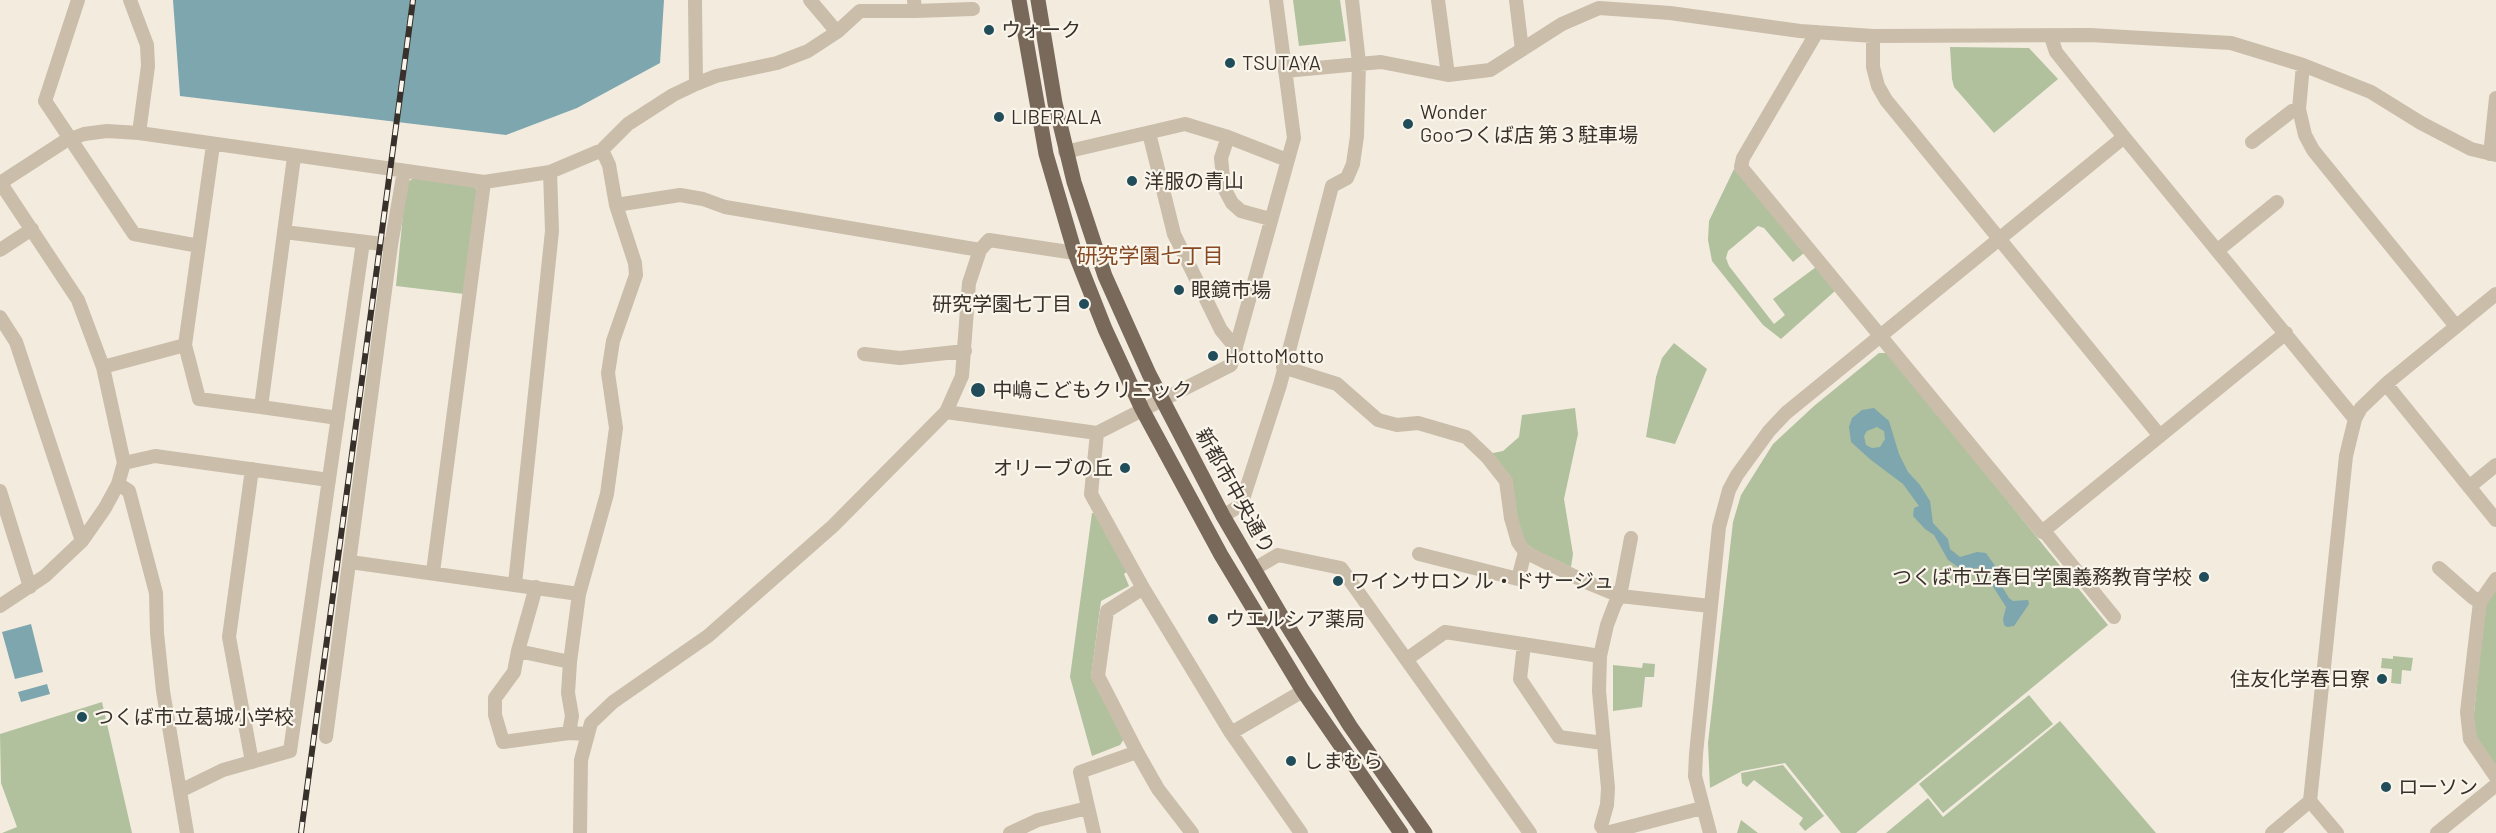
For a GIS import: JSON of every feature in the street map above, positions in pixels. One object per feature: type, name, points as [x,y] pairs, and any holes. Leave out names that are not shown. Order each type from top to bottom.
[{"type":"main road","points":[[1019,0],[1046,153],[1075,253],[1105,329],[1142,409],[1221,555],[1303,691],[1401,833]]},
{"type":"main road","name":"新都市中央通り","points":[[1038,0],[1065,152],[1105,276],[1161,399],[1254,569],[1350,726],[1425,833]]},
{"type":"street","points":[[78,0],[45,101],[134,234],[199,246]]},
{"type":"street","points":[[130,0],[147,45],[148,66],[139,134]]},
{"type":"street","points":[[695,0],[696,84]]},
{"type":"street","points":[[810,0],[837,32]]},
{"type":"street","points":[[946,412],[1097,433],[1231,365],[1294,138],[1276,0]]},
{"type":"street","points":[[1223,516],[1241,505],[1280,385],[1332,186],[1347,178],[1353,164],[1357,136],[1359,63],[1352,0]]},
{"type":"street","points":[[1438,0],[1448,75]]},
{"type":"street","points":[[1516,0],[1522,50]]},
{"type":"street","points":[[1285,71],[1381,62],[1448,75],[1490,70],[1598,4],[1672,6],[1816,32],[1873,36],[2050,37],[2090,35],[2231,43],[2302,65],[2371,92],[2451,139],[2471,149],[2493,154],[2496,98]]},
{"type":"street","points":[[0,606],[30,587],[58,565],[82,541],[100,516],[118,484],[124,463],[103,368],[78,300],[0,182],[71,139],[96,132],[139,134],[484,182],[550,172],[602,150],[628,124],[673,95],[716,76],[777,63],[808,51],[837,32],[860,11],[915,5],[973,9]]},
{"type":"street","points":[[1816,32],[1743,158],[1741,166],[2114,617]]},
{"type":"street","points":[[1873,36],[1873,67],[1886,100],[2160,436]]},
{"type":"street","points":[[2050,37],[2056,52],[2355,419]]},
{"type":"street","points":[[2302,65],[2299,109],[2305,135],[2313,150],[2455,326]]},
{"type":"street","points":[[2252,142],[2292,111],[2299,109]]},
{"type":"street","points":[[1065,152],[1185,124],[1228,137],[1287,160]]},
{"type":"street","points":[[1149,133],[1174,234],[1221,330],[1236,348]]},
{"type":"street","points":[[1228,137],[1221,158],[1224,188],[1232,203],[1241,211],[1270,219]]},
{"type":"street","points":[[1710,833],[1695,776],[1710,606],[1719,527],[1729,490],[1746,460],[1786,413],[2124,137]]},
{"type":"street","points":[[213,146],[185,345],[199,399],[338,418]]},
{"type":"street","points":[[569,733],[572,716],[568,693],[570,662],[579,594],[607,494],[616,428],[608,373],[613,341],[636,274],[635,263],[616,205],[609,165],[602,150]]},
{"type":"street","points":[[261,407],[294,157]]},
{"type":"street","points":[[326,737],[391,245],[405,171]]},
{"type":"street","points":[[514,584],[552,231],[550,172]]},
{"type":"street","points":[[433,572],[484,182]]},
{"type":"street","points":[[616,205],[680,195],[703,199],[725,207],[980,249]]},
{"type":"street","points":[[2218,250],[2277,202]]},
{"type":"street","points":[[0,250],[32,229]]},
{"type":"street","points":[[284,232],[391,245]]},
{"type":"street","points":[[580,833],[581,760],[586,734],[591,723],[613,702],[708,636],[833,526],[946,412],[962,376],[969,283],[980,249],[989,240],[1075,253]]},
{"type":"street","points":[[180,791],[223,770],[290,751],[363,242]]},
{"type":"street","points":[[2272,833],[2310,801],[2346,456],[2355,419],[2361,408],[2386,384],[2496,294]]},
{"type":"street","points":[[0,317],[16,342],[82,541]]},
{"type":"street","points":[[2044,531],[2286,333]]},
{"type":"street","points":[[103,368],[185,345]]},
{"type":"street","points":[[864,354],[900,358],[965,351]]},
{"type":"street","points":[[1283,367],[1337,384],[1378,420],[1398,425],[1418,423],[1466,437],[1487,457],[1506,481],[1511,518],[1518,542],[1526,552],[1620,596],[1710,606]]},
{"type":"street","points":[[2386,384],[2496,520]]},
{"type":"street","points":[[1097,433],[1091,494],[1143,588],[1231,733],[1301,833]]},
{"type":"street","points":[[124,463],[155,456],[329,480]]},
{"type":"street","points":[[2469,487],[2496,465]]},
{"type":"street","points":[[252,469],[229,637],[252,762]]},
{"type":"street","points":[[118,484],[129,491],[156,593],[162,679],[187,833]]},
{"type":"street","points":[[0,491],[30,587]]},
{"type":"street","points":[[1631,538],[1620,596],[1607,625],[1600,656],[1599,691],[1608,788],[1607,805],[1601,825],[1606,833],[1702,808]]},
{"type":"street","points":[[1419,554],[1518,579],[1526,552]]},
{"type":"street","points":[[1254,569],[1278,555],[1341,568],[1530,833]]},
{"type":"street","points":[[350,562],[579,594]]},
{"type":"street","points":[[2439,568],[2480,602]]},
{"type":"street","points":[[2496,579],[2480,602],[2467,712],[2467,728],[2473,746],[2496,777]]},
{"type":"street","points":[[536,587],[514,672],[495,698],[495,715],[503,742],[569,733],[586,734]]},
{"type":"street","points":[[1143,588],[1107,611],[1098,676],[1158,789],[1192,833]]},
{"type":"street","points":[[1407,659],[1445,632],[1600,656]]},
{"type":"street","points":[[1524,644],[1520,679],[1559,737],[1603,743]]},
{"type":"street","points":[[518,651],[570,662]]},
{"type":"street","points":[[1231,733],[1303,691]]},
{"type":"street","points":[[1094,833],[1080,772],[1137,752]]},
{"type":"street","points":[[2437,833],[2496,785]]},
{"type":"street","points":[[2310,801],[2337,833]]},
{"type":"street","points":[[1010,833],[1038,820],[1088,808]]},
{"type":"green space","points":[[1293,0],[1340,0],[1346,41],[1299,46]]},
{"type":"green space","points":[[1950,47],[2029,48],[2058,79],[1994,133],[1954,87]]},
{"type":"green space","points":[[1734,169],[1804,253],[1793,262],[1764,228],[1758,226],[1728,251],[1726,258],[1729,266],[1774,324],[1785,315],[1773,299],[1816,267],[1835,291],[1781,339],[1763,325],[1712,261],[1708,240],[1709,221]]},
{"type":"green space","points":[[417,176],[474,185],[479,195],[464,294],[396,286],[406,183]]},
{"type":"green space","points":[[1674,343],[1707,369],[1675,444],[1646,437],[1656,377],[1662,358]]},
{"type":"green space","points":[[1879,353],[1888,353],[2108,625],[1856,833],[1841,833],[1785,763],[1742,771],[1710,788],[1708,743],[1733,522],[1741,495],[1773,444],[1814,406]]},
{"type":"green space","points":[[1575,408],[1578,434],[1564,499],[1573,554],[1571,567],[1527,544],[1520,534],[1488,454],[1503,451],[1519,437],[1522,415]]},
{"type":"green space","points":[[1092,513],[1099,514],[1128,571],[1124,574],[1129,586],[1101,601],[1091,677],[1124,739],[1120,745],[1092,756],[1070,677]]},
{"type":"green space","points":[[2496,590],[2495,765],[2476,736],[2473,722],[2485,608],[2489,598]]},
{"type":"green space","points":[[2393,656],[2413,658],[2411,671],[2402,670],[2401,684],[2391,683],[2392,669],[2381,668],[2382,658],[2393,659]]},
{"type":"green space","points":[[1643,663],[1655,664],[1654,677],[1645,677],[1642,707],[1613,711],[1613,665],[1642,668]]},
{"type":"green space","points":[[2029,695],[2053,724],[1943,813],[1919,784]]},
{"type":"green space","points":[[102,702],[132,833],[2,833],[17,827],[1,783],[0,734]]},
{"type":"green space","points":[[2060,721],[2156,833],[1886,833],[1928,798],[1943,817]]},
{"type":"green space","points":[[1783,765],[1824,816],[1805,831],[1799,824],[1803,818],[1754,780],[1747,787],[1742,783],[1741,773]]},
{"type":"green space","points":[[1741,820],[1758,833],[1737,833]]},
{"type":"water","points":[[173,0],[664,0],[660,63],[577,108],[506,135],[180,96]]},
{"type":"water","points":[[1874,408],[1889,421],[1899,454],[1908,472],[1930,501],[1933,523],[1948,539],[1950,549],[1960,557],[1977,552],[1986,553],[1998,570],[1998,580],[2009,598],[2013,601],[2028,600],[2029,604],[2014,626],[2004,625],[2006,607],[1992,585],[1990,573],[1984,568],[1961,569],[1948,560],[1934,535],[1913,516],[1914,508],[1919,506],[1903,484],[1851,442],[1849,427],[1852,418],[1862,410]],"holes":[[[1877,427],[1884,431],[1885,439],[1880,447],[1872,448],[1866,445],[1864,436],[1867,431]]]},
{"type":"water","points":[[31,624],[43,672],[15,679],[2,632]]},
{"type":"water","points":[[47,684],[50,694],[21,702],[18,692]]},
{"type":"railway","points":[[301,833],[413,0]]},
{"type":"place","name":"ウォーク","points":[[989,30]]},
{"type":"place","name":"TSUTAYA","points":[[1230,63]]},
{"type":"place","name":"LIBERALA","points":[[999,117]]},
{"type":"place","name":"Wonder Gooつくば店 第３駐車場","points":[[1408,124]]},
{"type":"place","name":"洋服の青山","points":[[1132,181]]},
{"type":"place","name":"眼鏡市場","points":[[1179,290]]},
{"type":"place","name":"研究学園七丁目","points":[[1084,304]]},
{"type":"place","name":"HottoMotto","points":[[1213,356]]},
{"type":"place","name":"中嶋こどもクリニック","points":[[978,390]]},
{"type":"place","name":"オリーブの丘","points":[[1125,468]]},
{"type":"place","name":"つくば市立春日学園義務教育学校","points":[[2204,577]]},
{"type":"place","name":"ワインサロン ル・ドサージュ","points":[[1338,581]]},
{"type":"place","name":"ウエルシア薬局","points":[[1213,619]]},
{"type":"place","name":"住友化学春日寮","points":[[2382,679]]},
{"type":"place","name":"つくば市立葛城小学校","points":[[82,717]]},
{"type":"place","name":"しまむら","points":[[1291,761]]},
{"type":"place","name":"ローソン","points":[[2386,787]]},
{"type":"district","name":"研究学園七丁目","points":[[1150,256]]}]
